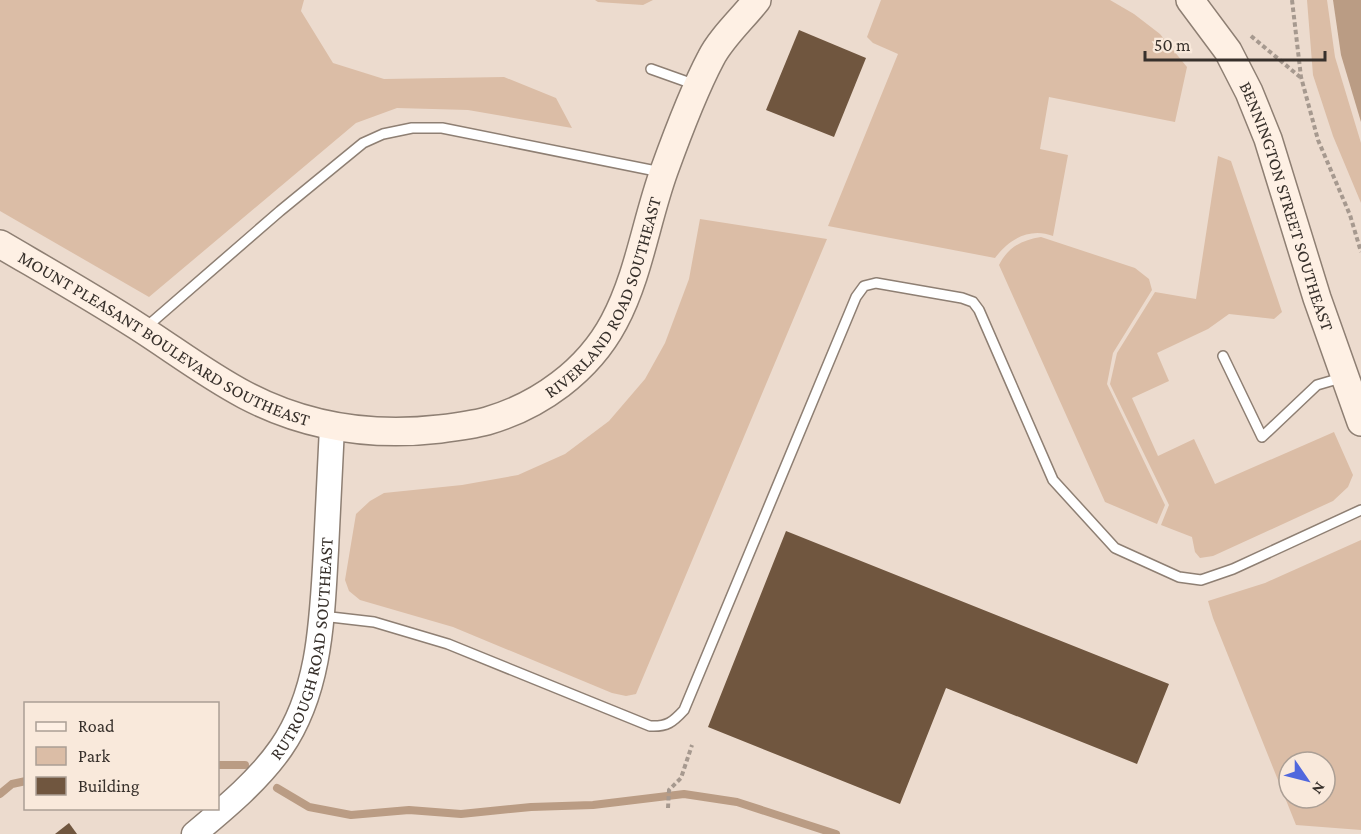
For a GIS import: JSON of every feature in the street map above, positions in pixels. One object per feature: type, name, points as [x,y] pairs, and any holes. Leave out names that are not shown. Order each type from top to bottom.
[{"type":"main road","points":[[736,11],[757,0]]},
{"type":"main road","points":[[736,11],[770,0]]},
{"type":"main road","points":[[1167,0],[1211,29]]},
{"type":"main road","name":"BENNINGTON STREET SOUTHEAST","points":[[1190,0],[1228,51],[1249,92],[1268,139],[1344,377],[1361,422]]},
{"type":"main road","name":"RIVERLAND ROAD SOUTHEAST","points":[[332,427],[363,431],[411,432],[473,425],[508,415],[541,398],[569,378],[593,353],[613,324],[631,284],[664,172],[698,86],[736,11]]},
{"type":"main road","name":"MOUNT PLEASANT BOULEVARD SOUTHEAST","points":[[0,244],[81,290],[204,371],[245,395],[289,415],[332,427]]},
{"type":"street","name":"RUTROUGH ROAD SOUTHEAST","points":[[194,834],[260,774],[295,724],[307,694],[316,659],[322,616],[332,427]]},
{"type":"lane","points":[[651,69],[698,86]]},
{"type":"lane","points":[[143,330],[311,185],[363,143],[383,134],[412,128],[442,128],[664,172]]},
{"type":"lane","points":[[322,616],[374,622],[448,644],[650,726],[662,727],[675,720],[684,710],[856,297],[864,286],[876,283],[962,298],[973,302],[979,310],[1053,480],[1115,548],[1179,577],[1201,580],[1233,569],[1361,510]]},
{"type":"lane","points":[[1222,356],[1262,437],[1317,385],[1344,377]]},
{"type":"path","points":[[1292,0],[1301,77],[1318,140],[1350,215],[1361,252]]},
{"type":"path","points":[[1247,31],[1254,40],[1301,77]]},
{"type":"path","points":[[668,808],[669,790],[681,778],[692,745]]},
{"type":"green space","points":[[0,0],[304,0],[301,11],[333,63],[384,79],[504,77],[556,98],[572,128],[468,110],[397,108],[356,123],[149,297],[0,211]]},
{"type":"green space","points":[[595,0],[653,0],[643,5]]},
{"type":"green space","points":[[881,0],[1110,0],[1134,14],[1160,34],[1187,67],[1175,122],[1049,97],[1040,149],[1068,155],[1053,236],[1028,234],[1013,240],[995,258],[828,226],[898,54],[873,43],[867,37]]},
{"type":"green space","points":[[1307,0],[1327,0],[1335,57],[1361,143],[1361,203],[1333,136],[1313,75]]},
{"type":"green space","points":[[1218,156],[1231,161],[1282,312],[1274,319],[1229,314],[1208,329],[1157,353],[1169,381],[1132,398],[1158,456],[1194,439],[1215,484],[1334,432],[1353,475],[1348,487],[1333,501],[1213,556],[1200,558],[1195,552],[1192,537],[1161,525],[1169,505],[1110,384],[1117,353],[1155,292],[1196,299]]},
{"type":"green space","points":[[700,219],[827,239],[636,694],[626,696],[612,693],[453,627],[360,600],[349,591],[345,580],[356,514],[370,501],[384,493],[462,485],[518,475],[565,454],[609,421],[645,379],[665,343],[689,279]]},
{"type":"green space","points":[[1041,237],[1135,268],[1149,279],[1152,290],[1113,353],[1107,384],[1165,505],[1157,524],[1105,502],[999,265],[1016,245]]},
{"type":"green space","points":[[1361,540],[1361,830],[1296,825],[1290,810],[1337,810],[1337,750],[1277,750],[1277,778],[1208,601],[1265,583]]},
{"type":"shaded area","points":[[1333,0],[1361,0],[1361,122],[1341,55]]},
{"type":"building","points":[[799,30],[866,58],[834,137],[766,110]]},
{"type":"building","points":[[786,531],[1169,684],[1137,764],[946,688],[900,804],[708,727]]},
{"type":"building","points":[[69,823],[77,834],[55,834]]},
{"type":"waterway","points":[[219,765],[245,765]]},
{"type":"waterway","points":[[0,794],[12,784],[24,781]]},
{"type":"waterway","points":[[277,788],[309,807],[351,815],[409,810],[461,814],[531,807],[593,805],[684,794],[737,802],[836,834]]}]
